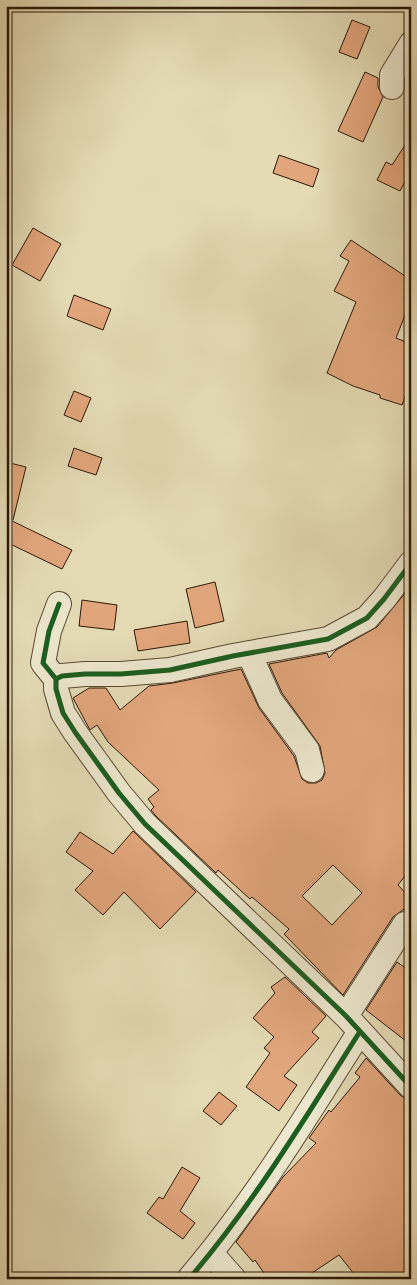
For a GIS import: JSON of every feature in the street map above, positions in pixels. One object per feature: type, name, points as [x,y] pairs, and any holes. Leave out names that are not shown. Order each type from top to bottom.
[{"type":"street","points":[[392,87],[392,75],[411,44]]},
{"type":"street","points":[[56,679],[62,676],[85,674],[121,674],[170,670],[249,653],[314,643],[337,636],[367,618],[411,563]]},
{"type":"street","points":[[59,604],[43,656],[44,663],[56,679],[56,689],[67,719],[95,761],[145,824],[353,1024],[411,1087]]},
{"type":"street","points":[[249,653],[270,700],[306,750],[312,770]]},
{"type":"street","points":[[189,1279],[211,1253],[284,1152],[405,924]]},
{"type":"street","points":[[211,1253],[234,1279]]},
{"type":"building","points":[[352,20],[370,27],[357,59],[339,52]]},
{"type":"building","points":[[365,72],[378,78],[378,87],[383,97],[363,142],[338,131]]},
{"type":"building","points":[[411,136],[411,170],[400,191],[377,180],[386,162],[392,165]]},
{"type":"building","points":[[279,155],[319,169],[313,187],[273,173]]},
{"type":"building","points":[[33,228],[61,244],[40,281],[12,265]]},
{"type":"building","points":[[351,240],[411,280],[411,300],[396,338],[411,344],[411,380],[402,405],[380,398],[380,395],[353,386],[327,373],[356,302],[334,291],[349,261],[340,256]]},
{"type":"building","points":[[74,295],[111,309],[103,330],[67,316]]},
{"type":"building","points":[[74,391],[91,398],[81,422],[64,415]]},
{"type":"building","points":[[74,448],[102,458],[96,475],[68,466]]},
{"type":"building","points":[[6,462],[26,467],[13,520],[8,519],[72,550],[62,569],[6,542]]},
{"type":"building","points":[[215,582],[224,621],[195,628],[186,589]]},
{"type":"building","points":[[411,586],[411,868],[398,885],[411,899],[411,904],[393,917],[343,995],[284,934],[289,929],[252,897],[250,899],[218,870],[216,873],[155,815],[151,810],[154,807],[148,799],[159,790],[108,742],[97,725],[90,730],[73,698],[89,688],[106,688],[120,710],[149,686],[241,669],[259,708],[294,756],[302,779],[308,783],[316,783],[322,780],[325,773],[320,746],[282,693],[269,664],[327,653],[329,658],[336,650],[377,627]],"holes":[[[333,865],[362,893],[332,925],[302,896]]]},
{"type":"building","points":[[82,600],[117,605],[114,630],[79,626]]},
{"type":"building","points":[[187,621],[190,643],[138,651],[134,630]]},
{"type":"building","points":[[133,831],[196,892],[160,929],[124,892],[103,915],[75,890],[93,871],[66,852],[80,832],[113,854]]},
{"type":"building","points":[[397,962],[411,972],[411,1045],[366,1010]]},
{"type":"building","points":[[285,977],[326,1016],[312,1032],[319,1038],[284,1076],[297,1085],[279,1111],[246,1087],[270,1053],[264,1048],[274,1037],[253,1018],[275,993],[271,987]]},
{"type":"building","points":[[366,1058],[401,1096],[411,1100],[411,1279],[358,1279],[339,1255],[303,1279],[268,1279],[255,1260],[253,1262],[236,1242],[283,1177],[316,1143],[309,1138],[329,1110],[331,1112],[360,1077],[355,1073]]},
{"type":"building","points":[[219,1092],[237,1106],[221,1125],[203,1111]]},
{"type":"building","points":[[182,1167],[200,1178],[180,1211],[195,1223],[183,1239],[147,1213],[159,1197],[163,1199]]},
{"type":"cycle path","points":[[56,679],[62,676],[85,674],[121,674],[170,670],[233,656],[328,639],[367,618],[411,563]]},
{"type":"cycle path","points":[[59,604],[49,631],[43,663],[56,679],[56,689],[63,713],[119,793],[145,824],[346,1016],[411,1087]]},
{"type":"cycle path","points":[[189,1279],[236,1220],[257,1190],[359,1033]]}]
